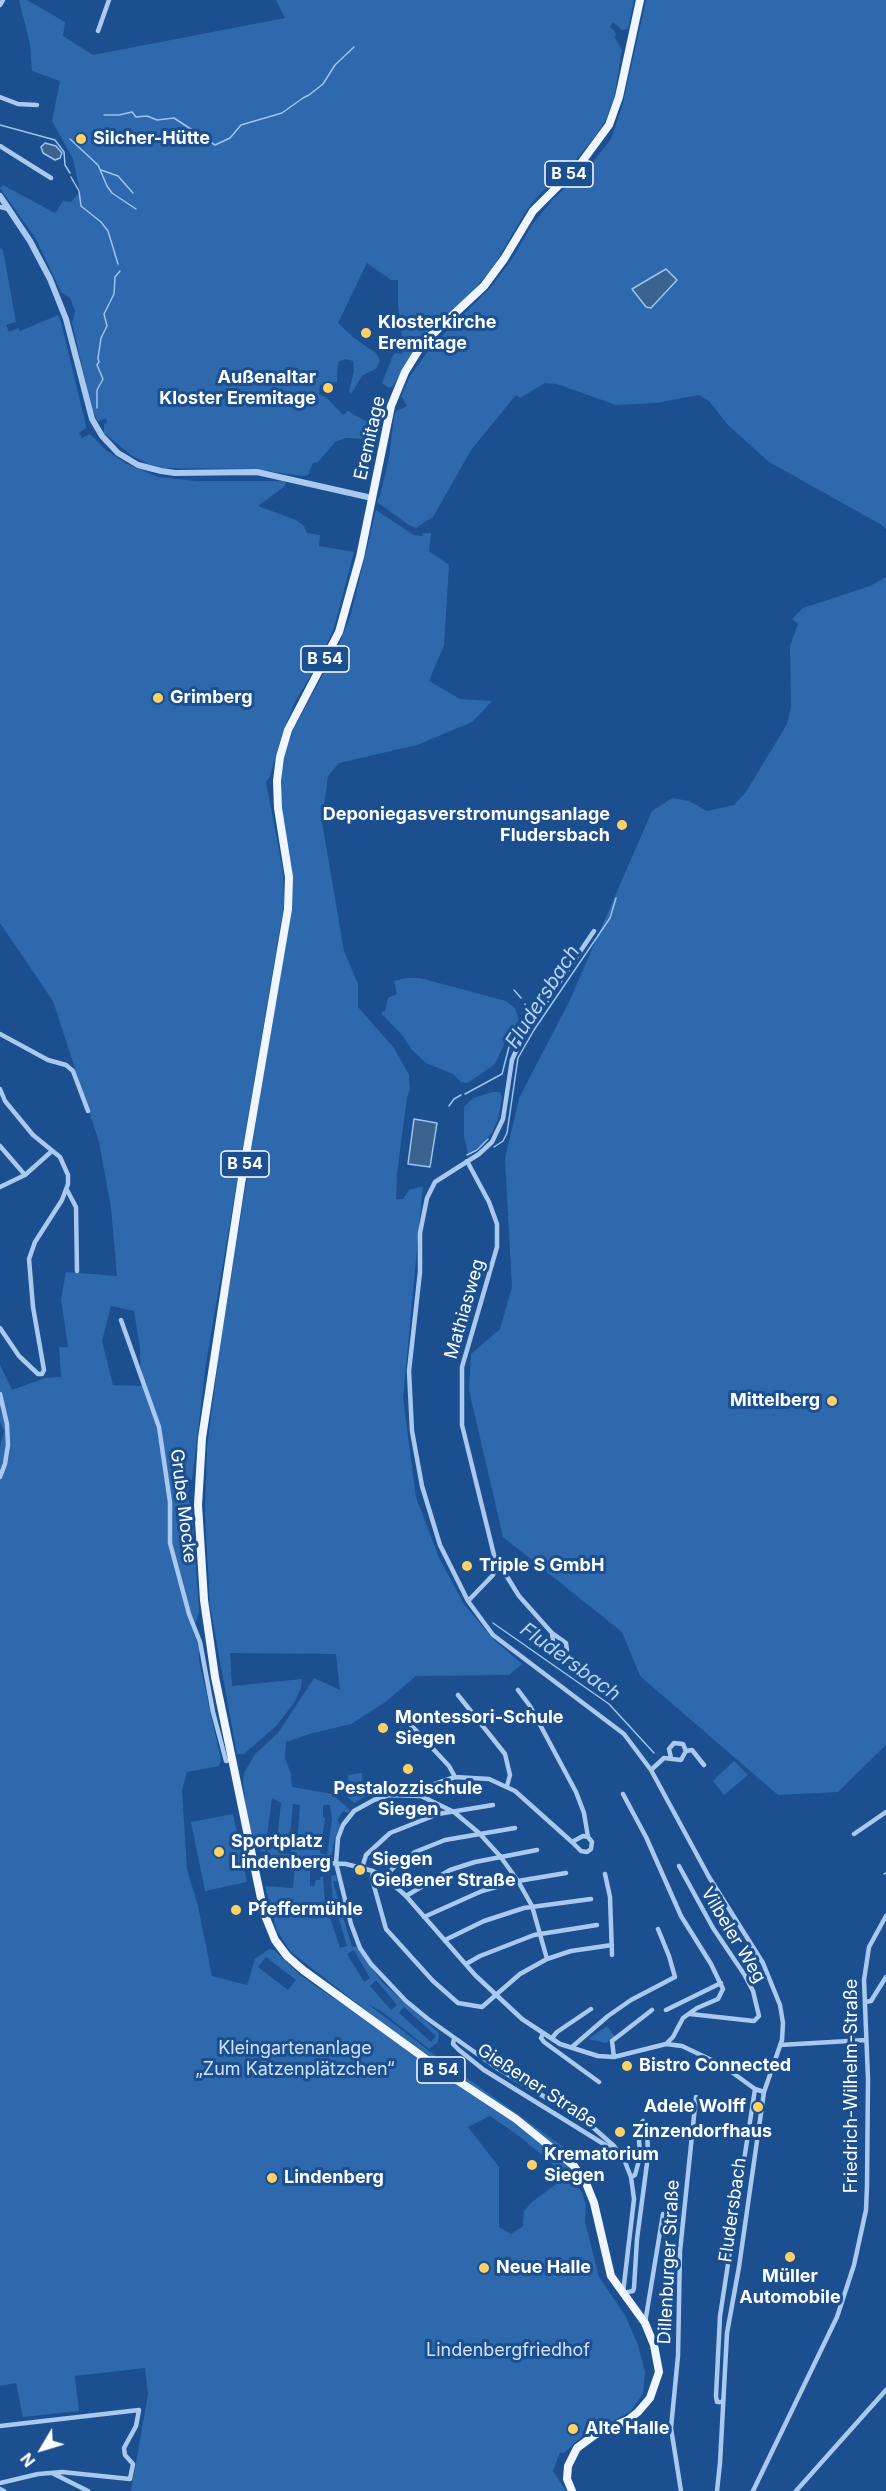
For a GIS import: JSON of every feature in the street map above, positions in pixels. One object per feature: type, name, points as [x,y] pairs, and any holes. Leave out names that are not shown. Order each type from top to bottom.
[{"type":"main road","name":"Eremitage","points":[[232,1760],[208,1637],[198,1505],[202,1438],[241,1184],[288,909],[289,877],[278,808],[277,782],[280,757],[288,730],[339,632],[353,585],[392,405],[410,362],[423,343],[484,286],[504,259],[532,211],[581,163],[604,133],[619,97],[640,0]]},
{"type":"main road","name":"B 54","points":[[232,1760],[253,1862],[271,1933],[294,1964],[434,2065],[516,2119],[574,2166],[586,2183],[611,2276],[645,2323],[654,2344],[659,2372],[650,2398],[628,2420],[596,2434],[577,2448],[568,2466],[567,2479],[572,2491]]},
{"type":"street","points":[[0,5],[3,0]]},
{"type":"street","points":[[98,31],[109,0]]},
{"type":"street","points":[[0,98],[18,104],[36,105]]},
{"type":"street","points":[[0,146],[51,178]]},
{"type":"street","points":[[0,196],[30,241],[62,308],[92,419],[102,436],[118,453],[138,465],[161,471],[175,473],[257,472],[372,498]]},
{"type":"street","points":[[0,207],[9,208]]},
{"type":"street","name":"Fludersbach","points":[[594,931],[521,1039],[512,1060],[503,1119],[492,1142],[435,1182],[426,1198],[420,1233],[420,1272],[409,1371],[412,1431],[422,1486],[440,1545],[468,1601],[493,1635],[624,1734],[651,1770],[709,1877],[764,1963],[780,2005],[783,2022],[780,2045],[764,2092],[718,2404]]},
{"type":"street","points":[[0,1034],[48,1060],[66,1065],[73,1071],[88,1111]]},
{"type":"street","points":[[0,1089],[5,1101],[33,1135],[60,1157],[68,1175],[67,1190],[35,1242],[29,1259],[33,1307],[44,1370],[42,1374],[38,1374],[19,1356],[0,1329]]},
{"type":"street","points":[[0,1146],[25,1175]]},
{"type":"street","points":[[0,1187],[25,1175],[52,1150]]},
{"type":"street","name":"Mathiasweg","points":[[467,1161],[489,1202],[497,1224],[496,1247],[462,1367],[462,1425],[496,1563]]},
{"type":"street","points":[[67,1190],[76,1207],[77,1270]]},
{"type":"street","name":"Grube Mocke","points":[[121,1320],[159,1427],[170,1502],[170,1543],[189,1614],[201,1642],[213,1712],[226,1761],[232,1760]]},
{"type":"street","points":[[0,1394],[7,1424],[8,1444],[0,1477]]},
{"type":"street","points":[[468,1601],[493,1575],[496,1563],[501,1567],[519,1596],[552,1633],[566,1643],[567,1650],[564,1653],[559,1655],[554,1652],[552,1633]]},
{"type":"street","points":[[421,1797],[432,1785],[455,1778],[489,1779],[507,1786],[581,1851],[586,1852],[593,1845],[588,1837],[584,1813],[576,1792],[535,1714],[518,1690]]},
{"type":"street","points":[[458,1695],[505,1754],[510,1774],[507,1786]]},
{"type":"street","points":[[410,1724],[449,1766],[455,1778]]},
{"type":"street","points":[[671,1758],[669,1749],[674,1743],[683,1744],[686,1751]]},
{"type":"street","points":[[686,1751],[692,1750],[704,1765]]},
{"type":"street","points":[[651,1770],[664,1758],[681,1760],[686,1751]]},
{"type":"street","points":[[623,1794],[646,1837],[681,1916],[723,1989],[722,1995],[679,2023],[673,2037],[666,2044]]},
{"type":"street","points":[[336,1863],[338,1838],[343,1825],[354,1811],[374,1800],[389,1796],[421,1797],[454,1812],[479,1833],[518,1881],[532,1906],[547,1959]]},
{"type":"street","points":[[362,1868],[366,1855],[390,1833],[438,1814],[493,1805]]},
{"type":"street","points":[[854,1834],[886,1812]]},
{"type":"street","points":[[385,1877],[394,1867],[415,1852],[445,1840],[515,1828]]},
{"type":"street","points":[[572,1842],[583,1836],[588,1837]]},
{"type":"street","points":[[406,1896],[450,1870],[500,1856],[537,1850]]},
{"type":"street","points":[[253,1862],[336,1863],[373,1871],[385,1877],[406,1896],[466,1964],[516,2014],[543,2034],[598,2056],[614,2057],[666,2044],[682,2046],[722,2065],[755,2089],[764,2092]]},
{"type":"street","name":"Gießener Straße","points":[[336,1863],[351,1924],[360,1948],[371,1965],[406,2001],[454,2039],[496,2068],[588,2123],[614,2146],[625,2162],[631,2177],[634,2199],[623,2293]]},
{"type":"street","name":"Vilbeler Weg","points":[[679,1866],[703,1912],[744,1974],[753,1991],[759,2016],[754,2021],[690,2014]]},
{"type":"street","points":[[373,1871],[372,1878],[386,1929],[433,1981],[458,2003],[482,2007],[495,1993],[520,1974],[547,1959],[571,1951],[612,1945]]},
{"type":"street","points":[[424,1917],[482,1891],[518,1881],[566,1873]]},
{"type":"street","points":[[605,1874],[610,1897],[612,1955]]},
{"type":"street","points":[[445,1940],[484,1921],[532,1906],[591,1899]]},
{"type":"street","name":"Friedrich-Wilhelm-Straße","points":[[753,2491],[837,2317],[854,2265],[866,2210],[864,1980],[869,1947],[886,1916]]},
{"type":"street","points":[[466,1964],[480,1956],[540,1934],[597,1925]]},
{"type":"street","points":[[572,2047],[608,2016],[631,2000],[675,1977],[658,1929]]},
{"type":"street","points":[[865,2002],[871,2001],[886,1977]]},
{"type":"street","points":[[666,2010],[721,1983]]},
{"type":"street","points":[[554,2039],[557,2032],[591,2009]]},
{"type":"street","points":[[614,2057],[612,2041],[652,2010]]},
{"type":"street","points":[[543,2034],[541,2038],[544,2042],[599,2082]]},
{"type":"street","name":"Gießener Straße","points":[[454,2039],[453,2044],[484,2070],[596,2140],[607,2146],[614,2146]]},
{"type":"street","points":[[780,2045],[866,2040]]},
{"type":"street","name":"Fludersbach","points":[[717,2491],[722,2433],[716,2366],[720,2316],[730,2266],[755,2089]]},
{"type":"street","name":"Dillenburger Straße","points":[[681,2491],[672,2428],[678,2356],[680,2251],[696,2097]]},
{"type":"street","points":[[623,2293],[633,2291],[634,2288],[637,2239],[648,2156],[647,2125],[643,2121],[638,2127],[640,2153],[638,2164],[631,2177]]},
{"type":"street","points":[[645,2323],[663,2214]]},
{"type":"street","points":[[796,2491],[886,2390]]},
{"type":"street","points":[[0,2426],[139,2410],[136,2426],[124,2448],[125,2455],[132,2464],[130,2479],[52,2473],[0,2483]]},
{"type":"street","points":[[628,2420],[647,2428],[672,2428]]},
{"type":"street","points":[[52,2473],[88,2491]]},
{"type":"street","points":[[0,2489],[4,2491]]},
{"type":"green space","points":[[19,0],[27,0],[65,22],[63,36],[93,55],[285,18],[276,0],[634,0],[628,29],[622,30],[613,22],[610,27],[616,33],[615,38],[622,50],[614,98],[597,134],[575,161],[539,195],[526,211],[492,269],[402,370],[393,386],[389,388],[382,383],[393,355],[404,351],[398,306],[398,280],[391,280],[367,263],[338,323],[354,338],[376,353],[380,360],[377,368],[362,376],[351,394],[349,391],[354,371],[353,361],[346,359],[338,362],[337,382],[320,385],[319,394],[328,399],[343,415],[348,411],[374,426],[374,436],[367,439],[346,438],[335,442],[318,462],[313,463],[308,475],[303,476],[253,469],[163,468],[148,464],[131,455],[104,433],[106,418],[98,422],[92,409],[72,323],[75,311],[70,298],[61,292],[36,239],[0,188],[3,185],[55,213],[63,201],[71,202],[80,192],[73,159],[52,121],[60,81],[32,71],[30,44]]},
{"type":"green space","points":[[646,0],[886,0],[886,529],[769,462],[728,425],[709,401],[699,395],[656,403],[616,405],[557,384],[545,383],[520,398],[516,395],[471,450],[433,517],[416,528],[377,502],[389,458],[394,417],[396,411],[407,406],[401,396],[410,376],[431,347],[491,287],[512,259],[531,226],[554,198],[589,167],[611,139],[622,107]]},
{"type":"green space","points":[[0,248],[3,250],[16,322],[6,325],[9,332],[18,328],[20,331],[58,315],[60,318],[85,421],[86,428],[79,433],[82,438],[90,434],[106,450],[127,464],[158,477],[196,481],[283,481],[286,483],[285,486],[258,506],[296,520],[304,526],[307,533],[320,535],[319,546],[354,552],[334,628],[318,663],[295,702],[266,782],[283,871],[284,904],[206,1364],[192,1480],[189,1481],[188,1493],[192,1509],[199,1612],[196,1622],[191,1625],[199,1649],[199,1660],[221,1760],[219,1766],[187,1772],[182,1790],[187,1869],[198,1906],[212,1976],[247,1985],[255,1959],[269,1949],[274,1950],[300,1975],[514,2121],[573,2168],[568,2176],[582,2192],[586,2205],[585,2222],[599,2277],[625,2315],[638,2345],[645,2372],[643,2394],[630,2412],[588,2431],[564,2453],[560,2452],[553,2471],[566,2491],[131,2491],[148,2394],[145,2368],[75,2376],[79,2411],[23,2417],[16,2383],[0,2386],[0,1447],[4,1431],[0,1422],[0,1365],[12,1390],[45,1378],[61,1377],[59,1347],[68,1347],[61,1299],[66,1272],[117,1276],[111,1208],[99,1142],[53,1001],[0,923]],"holes":[[[111,1306],[134,1311],[140,1348],[141,1386],[113,1385],[102,1341]],[[266,1957],[296,1980],[288,1990],[258,1967]],[[490,2116],[519,2136],[567,2176],[532,2202],[524,2211],[523,2226],[511,2234],[499,2227],[499,2167],[468,2127]]]},
{"type":"green space","points":[[376,510],[414,535],[422,536],[423,533],[431,533],[429,551],[449,565],[444,645],[429,681],[460,699],[492,701],[472,722],[417,745],[339,763],[328,776],[322,822],[344,951],[358,984],[358,1007],[394,1048],[409,1075],[410,1090],[407,1097],[397,1174],[396,1199],[403,1199],[409,1190],[423,1186],[403,1398],[416,1497],[439,1558],[464,1604],[493,1639],[522,1664],[509,1675],[416,1676],[384,1703],[351,1724],[286,1742],[285,1758],[291,1774],[292,1787],[332,1794],[350,1810],[348,1813],[343,1811],[337,1820],[340,1825],[332,1854],[328,1858],[267,1855],[270,1839],[277,1840],[281,1803],[272,1798],[265,1852],[260,1851],[254,1843],[243,1783],[244,1773],[255,1754],[278,1733],[314,1678],[340,1690],[336,1654],[230,1653],[232,1686],[302,1679],[301,1688],[294,1703],[276,1726],[244,1754],[237,1754],[210,1606],[205,1513],[207,1448],[221,1339],[288,924],[292,869],[281,795],[285,753],[294,728],[338,647],[351,614]],"holes":[[[293,1804],[300,1805],[297,1843],[292,1843],[291,1854],[279,1853],[279,1846],[289,1846]],[[323,1805],[330,1805],[332,1819],[327,1855],[320,1853],[325,1818],[323,1817]]]},
{"type":"green space","points":[[886,577],[886,1745],[838,1792],[778,1795],[640,1676],[622,1632],[503,1537],[469,1390],[471,1354],[500,1329],[512,1287],[505,1159],[519,1098],[569,1002],[652,811],[672,798],[689,801],[707,811],[734,805],[746,792],[787,724],[791,707],[790,646],[798,624],[792,619],[803,608],[870,586]]},
{"type":"green space","points":[[420,978],[506,1001],[515,1008],[519,1020],[509,1034],[495,1064],[468,1083],[461,1082],[453,1074],[426,1063],[411,1049],[403,1036],[381,1013],[385,1011],[388,998],[397,994],[394,981]]},
{"type":"green space","points":[[500,1092],[502,1097],[498,1119],[492,1133],[470,1154],[464,1136],[464,1107],[473,1098]]},
{"type":"green space","points":[[734,1761],[748,1775],[724,1795],[713,1781]]},
{"type":"green space","points":[[362,1773],[363,1787],[367,1788],[368,1795],[354,1803],[345,1795],[350,1792],[348,1775]]},
{"type":"green space","name":"Sportplatz Lindenberg","points":[[233,1814],[247,1882],[205,1891],[191,1822]]},
{"type":"green space","points":[[295,1866],[310,1866],[310,1886],[314,1886],[316,1880],[323,1877],[325,1903],[333,1902],[331,1876],[336,1875],[337,1881],[333,1882],[352,1947],[356,1946],[382,1982],[439,2033],[438,2042],[429,2049],[381,2011],[368,2004],[428,2050],[579,2158],[574,2166],[435,2064],[291,1952],[277,1931],[265,1886],[293,1888]],"holes":[[[336,1909],[347,1946],[340,1948],[328,1911]],[[354,1950],[370,1978],[364,1982],[347,1954]],[[376,1980],[397,2005],[391,2010],[370,1986]],[[404,2007],[436,2036],[431,2042],[399,2013]]]},
{"type":"green space","points":[[607,2026],[615,2037],[606,2043],[588,2039]]},
{"type":"shaded area","points":[[45,143],[56,146],[62,153],[60,158],[55,160],[43,153],[41,147]]},
{"type":"shaded area","points":[[666,269],[677,280],[651,308],[646,307],[632,289]]},
{"type":"shaded area","points":[[414,1119],[437,1123],[430,1167],[408,1164]]},
{"type":"waterway","points":[[104,115],[132,112],[136,117],[147,116],[157,120],[174,118],[215,145],[230,138],[241,125],[282,113],[309,95],[323,84],[335,65],[354,47]]},
{"type":"waterway","points":[[0,125],[55,140],[64,152],[65,165],[70,173]]},
{"type":"waterway","points":[[70,139],[98,165],[112,193],[136,209]]},
{"type":"waterway","points":[[101,170],[118,176],[133,193]]},
{"type":"waterway","points":[[71,177],[79,191],[81,206],[101,222],[108,231],[118,264]]},
{"type":"waterway","points":[[97,408],[97,390],[103,379],[97,365],[101,338],[107,326],[104,314],[114,294],[115,277],[120,271]]},
{"type":"waterway","name":"Fludersbach","points":[[494,1147],[503,1141],[507,1133],[518,1058],[534,1030],[610,918],[616,898]]},
{"type":"waterway","points":[[514,990],[521,998]]},
{"type":"waterway","points":[[465,1094],[502,1074],[509,1047],[528,1014],[525,1004]]},
{"type":"waterway","points":[[449,1106],[461,1095]]},
{"type":"waterway","name":"Fludersbach","points":[[467,1155],[477,1150],[488,1139]]},
{"type":"waterway","name":"Fludersbach","points":[[493,1623],[609,1704],[654,1753]]},
{"type":"place","name":"Silcher-Hütte","points":[[81,139]]},
{"type":"place","name":"Klosterkirche Eremitage","points":[[366,333]]},
{"type":"place","name":"Außenaltar Kloster Eremitage","points":[[328,388]]},
{"type":"place","name":"Grimberg","points":[[158,698]]},
{"type":"place","name":"Deponiegasverstromungsanlage Fludersbach","points":[[622,825]]},
{"type":"place","name":"Mittelberg","points":[[832,1401]]},
{"type":"place","name":"Triple S GmbH","points":[[467,1566]]},
{"type":"place","name":"Montessori-Schule Siegen","points":[[383,1728]]},
{"type":"place","name":"Pestalozzischule Siegen","points":[[408,1769]]},
{"type":"place","name":"Sportplatz Lindenberg","points":[[219,1852]]},
{"type":"place","name":"Siegen Gießener Straße","points":[[360,1870]]},
{"type":"place","name":"Pfeffermühle","points":[[236,1910]]},
{"type":"place","name":"Bistro Connected","points":[[627,2066]]},
{"type":"place","name":"Adele Wolff","points":[[758,2107]]},
{"type":"place","name":"Zinzendorfhaus","points":[[620,2132]]},
{"type":"place","name":"Krematorium Siegen","points":[[532,2165]]},
{"type":"place","name":"Lindenberg","points":[[272,2178]]},
{"type":"place","name":"Müller Automobile","points":[[790,2257]]},
{"type":"place","name":"Neue Halle","points":[[484,2268]]},
{"type":"place","name":"Alte Halle","points":[[573,2429]]},
{"type":"park label","name":"Kleingartenanlage „Zum Katzenplätzchen“","points":[[295,2059]]},
{"type":"park label","name":"Lindenbergfriedhof","points":[[508,2351]]}]
